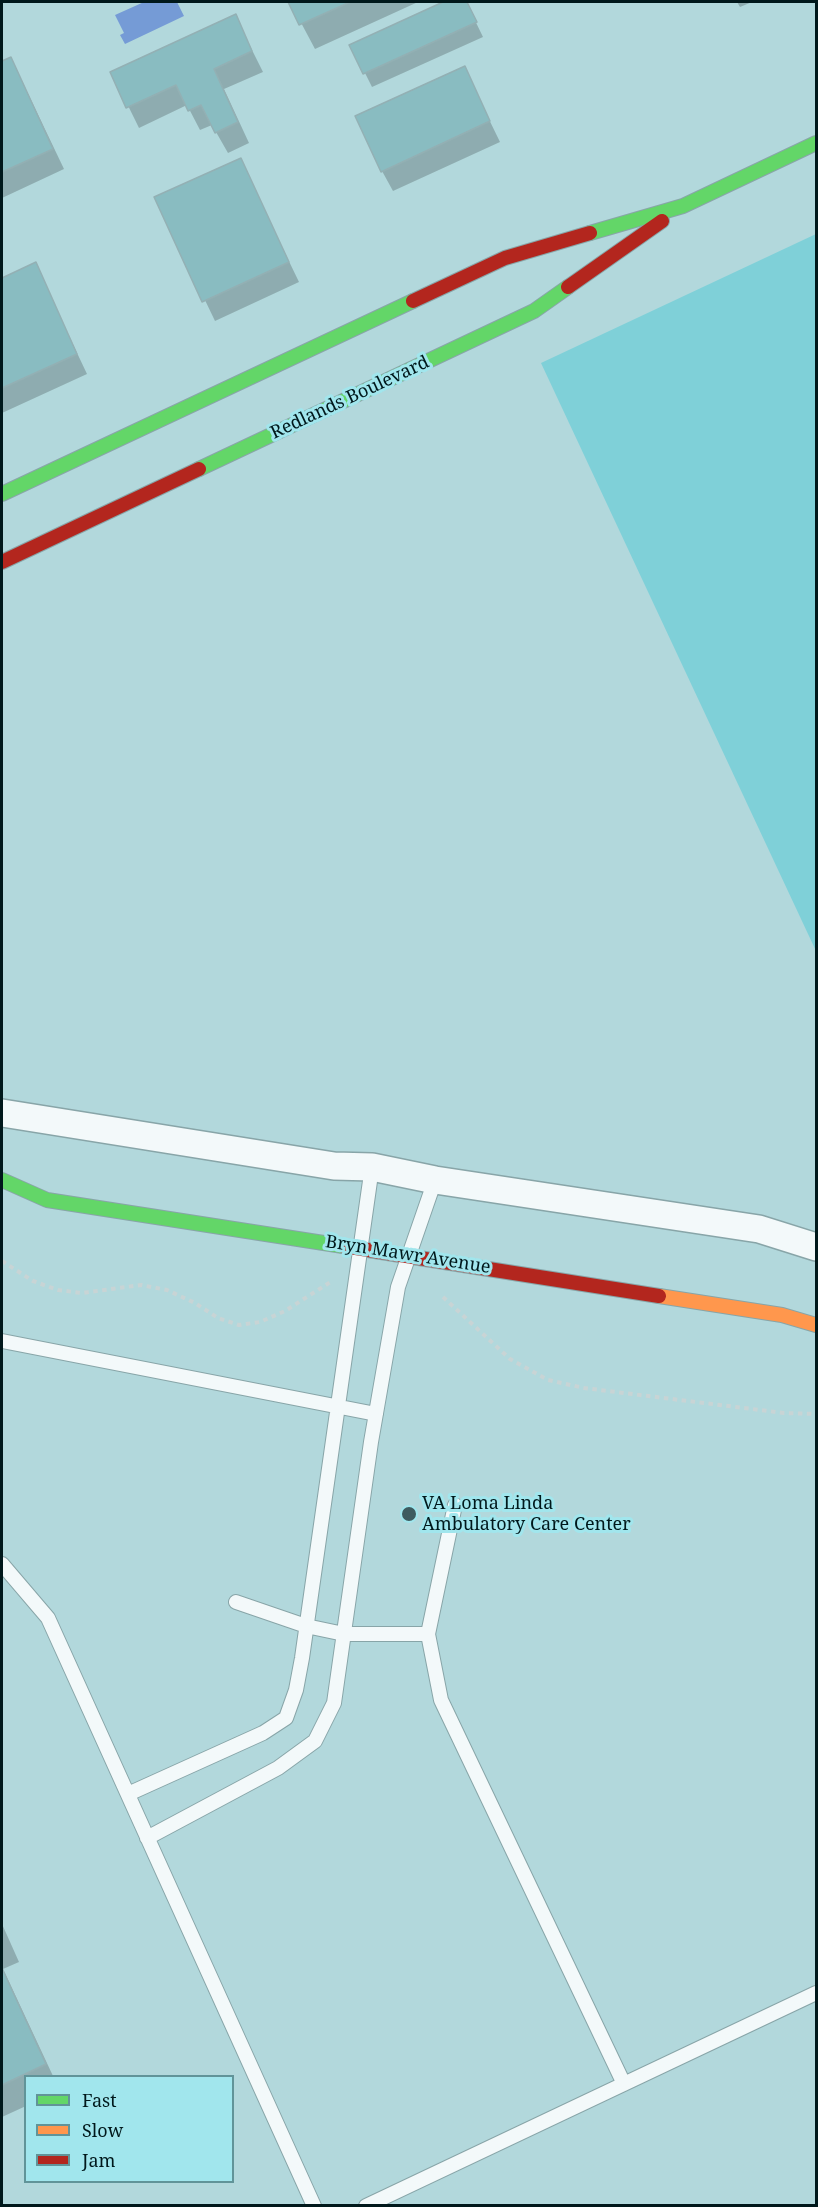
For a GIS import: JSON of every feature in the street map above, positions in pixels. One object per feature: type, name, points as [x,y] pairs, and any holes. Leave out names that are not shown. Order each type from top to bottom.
[{"type":"main road","name":"Redlands Boulevard","points":[[2,494],[505,258],[683,206],[816,143]]},
{"type":"main road","name":"Redlands Boulevard","points":[[2,562],[534,311],[683,206]]},
{"type":"main road","name":"Bryn Mawr Avenue","points":[[2,1180],[47,1200],[360,1247],[782,1315],[816,1325]]},
{"type":"street","points":[[2,1113],[334,1166],[372,1167],[435,1180],[759,1229],[816,1247]]},
{"type":"lane","points":[[128,1794],[263,1733],[286,1718],[296,1690],[306,1626],[372,1167]]},
{"type":"lane","points":[[147,1838],[278,1768],[315,1741],[334,1703],[376,1414],[398,1287],[435,1180]]},
{"type":"lane","points":[[2,1341],[376,1414]]},
{"type":"lane","points":[[455,1505],[428,1634],[441,1700],[624,2084]]},
{"type":"lane","points":[[2,1564],[48,1618],[314,2205]]},
{"type":"lane","points":[[236,1602],[306,1626],[344,1634],[428,1634]]},
{"type":"lane","points":[[366,2205],[816,1993]]},
{"type":"path","points":[[2,1261],[33,1281],[58,1290],[82,1293],[141,1285],[167,1290],[195,1303],[218,1318],[239,1325],[260,1322],[285,1311],[336,1279]]},
{"type":"path","points":[[440,1294],[510,1359],[548,1380],[584,1388],[784,1413],[816,1414]]},
{"type":"shaded area","points":[[144,2],[177,2],[184,16],[125,44],[120,35],[124,33],[115,15]]},
{"type":"shaded area","points":[[816,234],[816,951],[541,363]]},
{"type":"building","points":[[288,2],[350,2],[299,25]]},
{"type":"building","points":[[443,2],[467,2],[477,22],[363,74],[349,45]]},
{"type":"building","points":[[236,14],[252,51],[214,69],[238,122],[215,133],[201,105],[188,111],[176,85],[126,108],[110,72]]},
{"type":"building","points":[[11,57],[53,149],[2,172],[2,61]]},
{"type":"building","points":[[465,66],[490,121],[381,172],[355,116]]},
{"type":"building","points":[[241,158],[289,262],[202,302],[154,197]]},
{"type":"building","points":[[36,262],[77,354],[2,388],[2,278]]},
{"type":"building","points":[[2,1968],[46,2064],[2,2085]]},
{"type":"traffic: fast","points":[[590,233],[683,206],[816,143]]},
{"type":"traffic: fast","points":[[199,469],[534,311],[568,287]]},
{"type":"traffic: fast","points":[[2,494],[413,301]]},
{"type":"traffic: fast","points":[[2,1180],[47,1200],[343,1246]]},
{"type":"traffic: slow","points":[[659,1296],[782,1315],[816,1325]]},
{"type":"traffic: jam","points":[[568,287],[662,221]]},
{"type":"traffic: jam","points":[[413,301],[505,258],[590,233]]},
{"type":"traffic: jam","points":[[2,562],[199,469]]},
{"type":"traffic: jam","points":[[343,1246],[659,1296]]},
{"type":"place","name":"VA Loma Linda Ambulatory Care Center","points":[[409,1514]]}]
